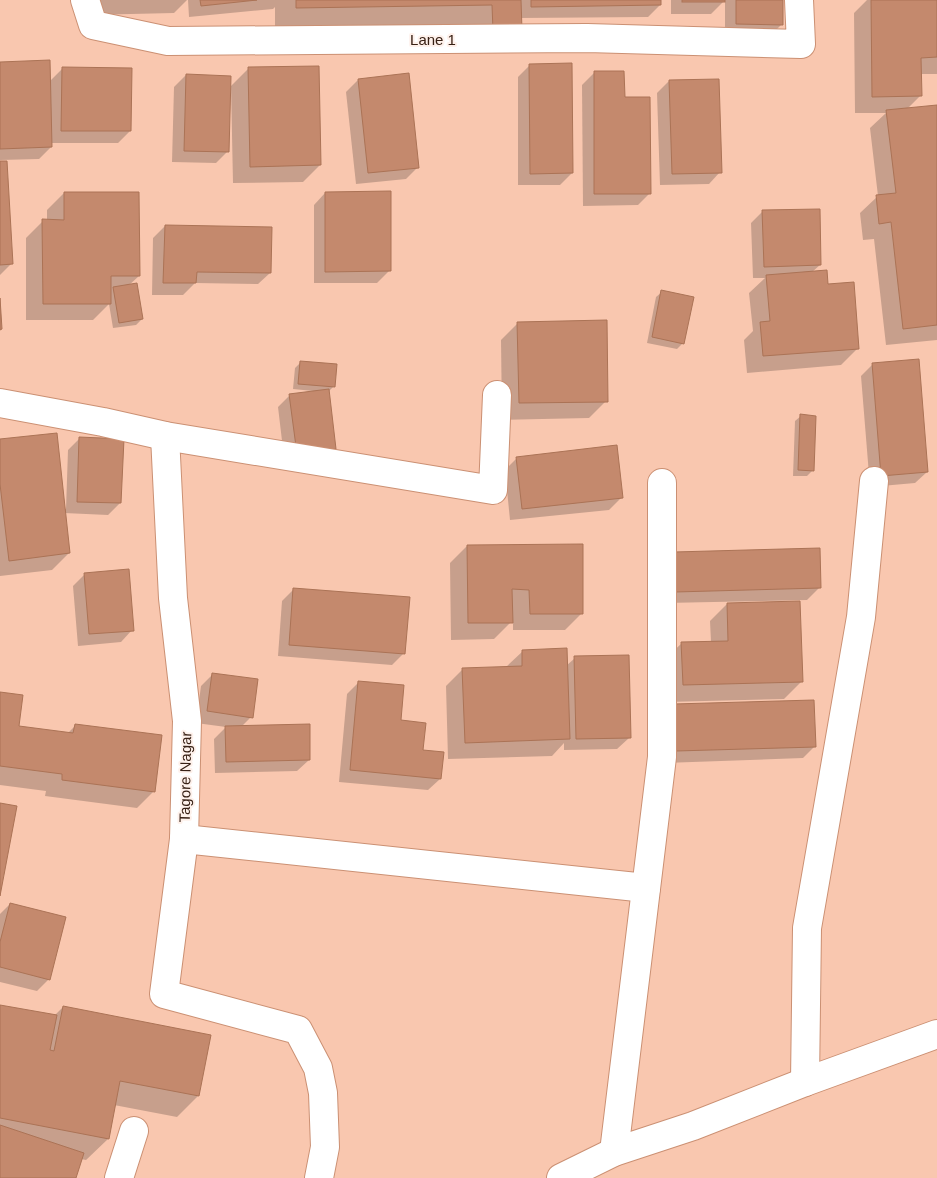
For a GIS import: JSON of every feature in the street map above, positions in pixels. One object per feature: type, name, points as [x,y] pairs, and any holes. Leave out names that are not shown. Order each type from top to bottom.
[{"type":"street","name":"Lane 1","points":[[85,0],[93,25],[168,41],[587,38],[801,44],[799,0]]},
{"type":"street","points":[[0,403],[103,422],[165,436],[493,490],[497,395]]},
{"type":"street","name":"Tagore Nagar","points":[[165,436],[173,598],[187,721],[184,840],[164,994],[298,1030],[318,1068],[322,1093],[325,1147],[319,1178]]},
{"type":"street","points":[[805,1082],[807,928],[861,617],[874,481]]},
{"type":"street","points":[[614,1152],[662,757],[662,483]]},
{"type":"street","points":[[184,840],[646,888]]},
{"type":"street","points":[[560,1178],[614,1152],[693,1126],[805,1082],[937,1034]]},
{"type":"street","points":[[119,1178],[134,1131]]},
{"type":"building","points":[[200,0],[257,0],[201,6]]},
{"type":"building","points":[[296,0],[521,0],[522,30],[493,31],[492,5],[296,8]]},
{"type":"building","points":[[531,0],[661,0],[661,5],[531,7]]},
{"type":"building","points":[[682,0],[725,0],[725,2],[682,2]]},
{"type":"building","points":[[736,0],[783,0],[783,25],[736,24]]},
{"type":"building","points":[[871,0],[937,0],[937,57],[921,58],[922,96],[872,97]]},
{"type":"building","points":[[50,60],[52,147],[0,149],[0,62]]},
{"type":"building","points":[[572,63],[573,173],[530,174],[529,64]]},
{"type":"building","points":[[319,66],[321,165],[250,167],[248,67]]},
{"type":"building","points":[[62,67],[132,68],[131,131],[61,131]]},
{"type":"building","points":[[594,71],[624,71],[625,97],[650,97],[651,194],[594,194]]},
{"type":"building","points":[[409,73],[419,168],[368,173],[358,79]]},
{"type":"building","points":[[186,74],[231,76],[229,152],[184,151]]},
{"type":"building","points":[[719,79],[722,173],[672,174],[669,80]]},
{"type":"building","points":[[937,105],[937,325],[903,329],[891,222],[879,224],[876,195],[896,193],[886,110]]},
{"type":"building","points":[[0,161],[7,161],[13,264],[0,265]]},
{"type":"building","points":[[391,191],[391,271],[325,272],[325,192]]},
{"type":"building","points":[[64,192],[139,192],[140,276],[111,276],[111,304],[43,304],[42,219],[64,220]]},
{"type":"building","points":[[820,209],[821,265],[764,267],[762,210]]},
{"type":"building","points":[[165,225],[272,227],[271,273],[197,272],[196,283],[163,283]]},
{"type":"building","points":[[827,270],[828,284],[854,282],[859,349],[763,356],[760,322],[770,321],[766,275]]},
{"type":"building","points":[[137,283],[143,319],[119,323],[113,287]]},
{"type":"building","points":[[661,290],[694,297],[684,344],[652,337]]},
{"type":"building","points":[[0,298],[2,329],[0,330]]},
{"type":"building","points":[[607,320],[608,402],[519,403],[517,322]]},
{"type":"building","points":[[919,359],[928,472],[881,476],[872,363]]},
{"type":"building","points":[[300,361],[337,364],[335,387],[298,384]]},
{"type":"building","points":[[329,389],[336,449],[297,454],[289,394]]},
{"type":"building","points":[[800,414],[816,416],[814,471],[798,470]]},
{"type":"building","points":[[57,433],[70,553],[9,561],[0,484],[0,439]]},
{"type":"building","points":[[79,437],[124,439],[121,503],[77,502]]},
{"type":"building","points":[[617,445],[623,498],[522,509],[516,457]]},
{"type":"building","points":[[583,544],[583,614],[530,614],[529,590],[512,589],[513,623],[468,623],[467,545]]},
{"type":"building","points":[[820,548],[821,588],[675,592],[674,552]]},
{"type":"building","points":[[129,569],[134,631],[89,634],[84,573]]},
{"type":"building","points":[[293,588],[410,597],[405,654],[289,645]]},
{"type":"building","points":[[800,601],[803,682],[683,685],[681,642],[728,641],[727,603]]},
{"type":"building","points":[[567,648],[570,739],[465,743],[462,668],[522,666],[522,650]]},
{"type":"building","points":[[629,655],[631,738],[576,739],[574,656]]},
{"type":"building","points":[[212,673],[258,679],[253,718],[207,711]]},
{"type":"building","points":[[358,681],[404,685],[401,720],[426,723],[423,750],[444,752],[441,779],[350,770]]},
{"type":"building","points":[[0,692],[23,695],[19,726],[73,733],[75,724],[162,735],[155,792],[62,780],[62,774],[0,766]]},
{"type":"building","points":[[814,700],[816,747],[676,751],[674,704]]},
{"type":"building","points":[[310,724],[310,760],[226,762],[225,726]]},
{"type":"building","points":[[0,803],[17,806],[0,896]]},
{"type":"building","points":[[10,903],[66,917],[50,980],[0,967],[0,942]]},
{"type":"building","points":[[0,1005],[57,1015],[50,1050],[54,1051],[63,1006],[211,1035],[199,1096],[120,1081],[109,1139],[0,1118]]},
{"type":"building","points":[[0,1125],[84,1153],[76,1178],[0,1178]]}]
